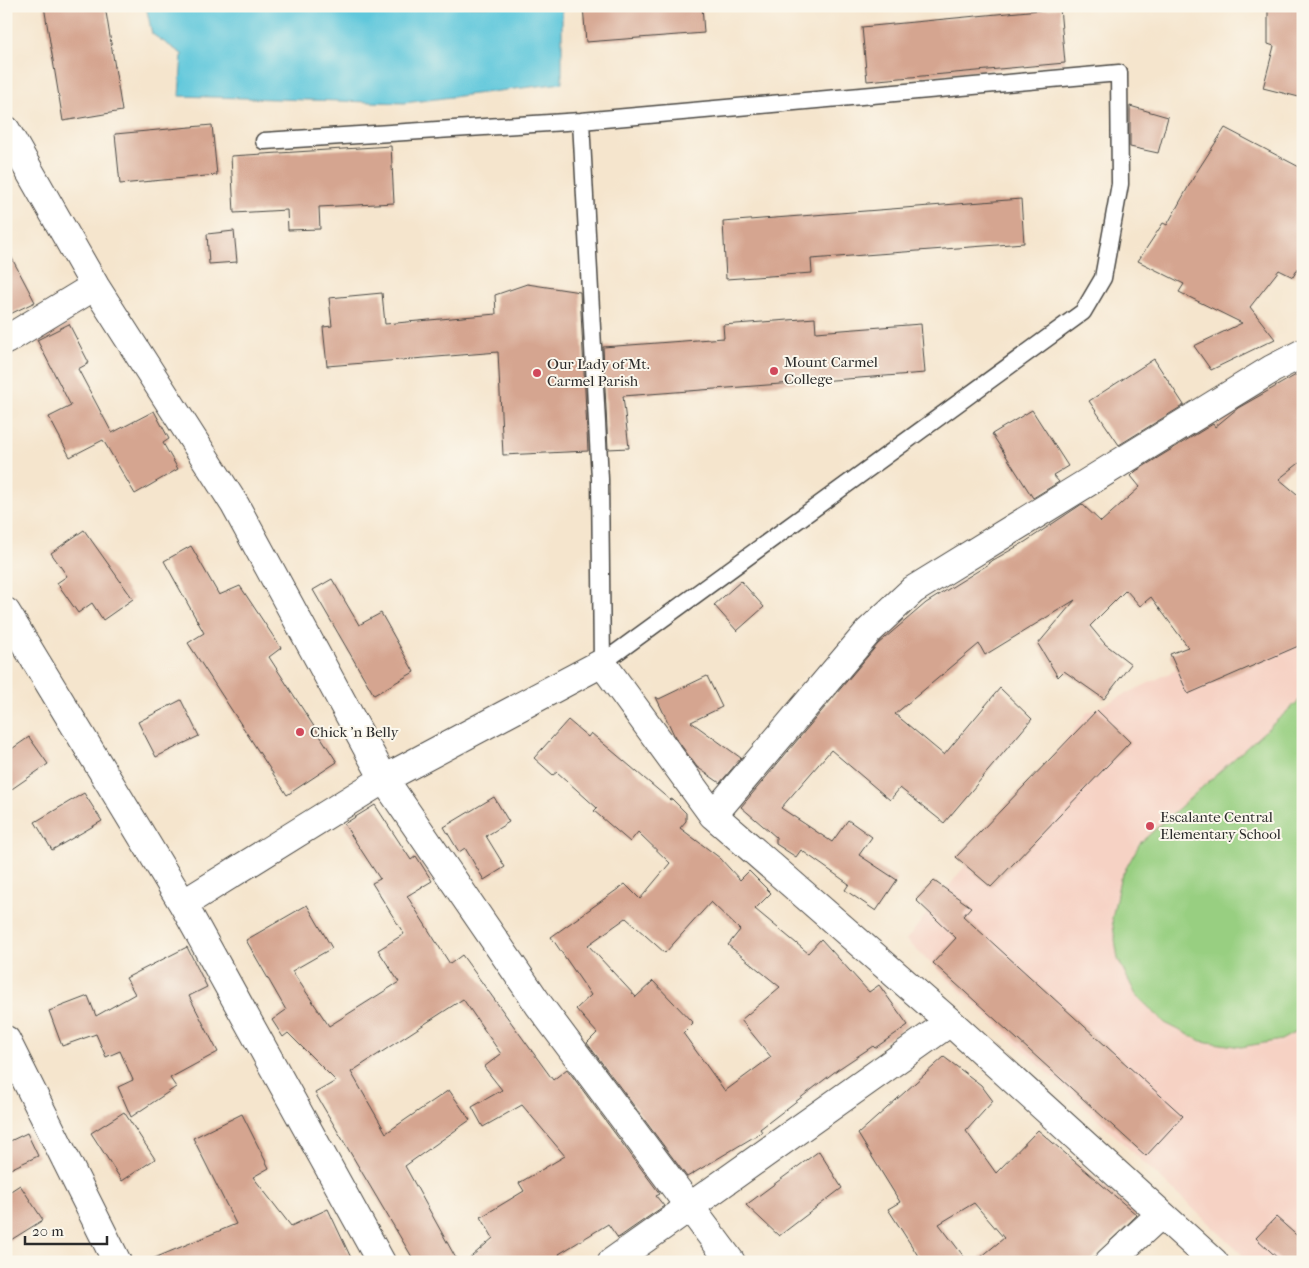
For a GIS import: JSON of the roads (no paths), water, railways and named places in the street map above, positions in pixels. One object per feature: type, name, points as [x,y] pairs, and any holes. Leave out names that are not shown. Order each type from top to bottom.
[{"type":"street","points":[[6,130],[95,286],[235,505],[384,779],[539,1005],[731,1262]]},
{"type":"street","points":[[6,340],[95,286]]},
{"type":"street","points":[[713,815],[868,632],[913,590],[1272,369],[1303,353]]},
{"type":"street","points":[[6,612],[183,904],[381,1262]]},
{"type":"street","points":[[183,904],[384,779],[602,663],[713,815],[950,1022],[1160,1215],[1214,1262]]},
{"type":"street","points":[[612,1262],[950,1022]]},
{"type":"street","points":[[6,1040],[117,1262]]},
{"type":"street","points":[[1109,1262],[1160,1215]]},
{"type":"lane","points":[[264,141],[581,121],[1119,73],[1120,184],[1103,278],[1083,312],[602,663]]},
{"type":"lane","points":[[581,121],[600,479],[602,663]]},
{"type":"water","points":[[146,6],[562,6],[562,83],[404,103],[179,96],[182,54],[152,34]]},
{"type":"place","name":"Mount Carmel College","points":[[774,371]]},
{"type":"place","name":"Our Lady of Mt. Carmel Parish","points":[[537,373]]},
{"type":"place","name":"Chick 'n Belly","points":[[300,732]]},
{"type":"place","name":"Escalante Central Elementary School","points":[[1150,826]]}]
